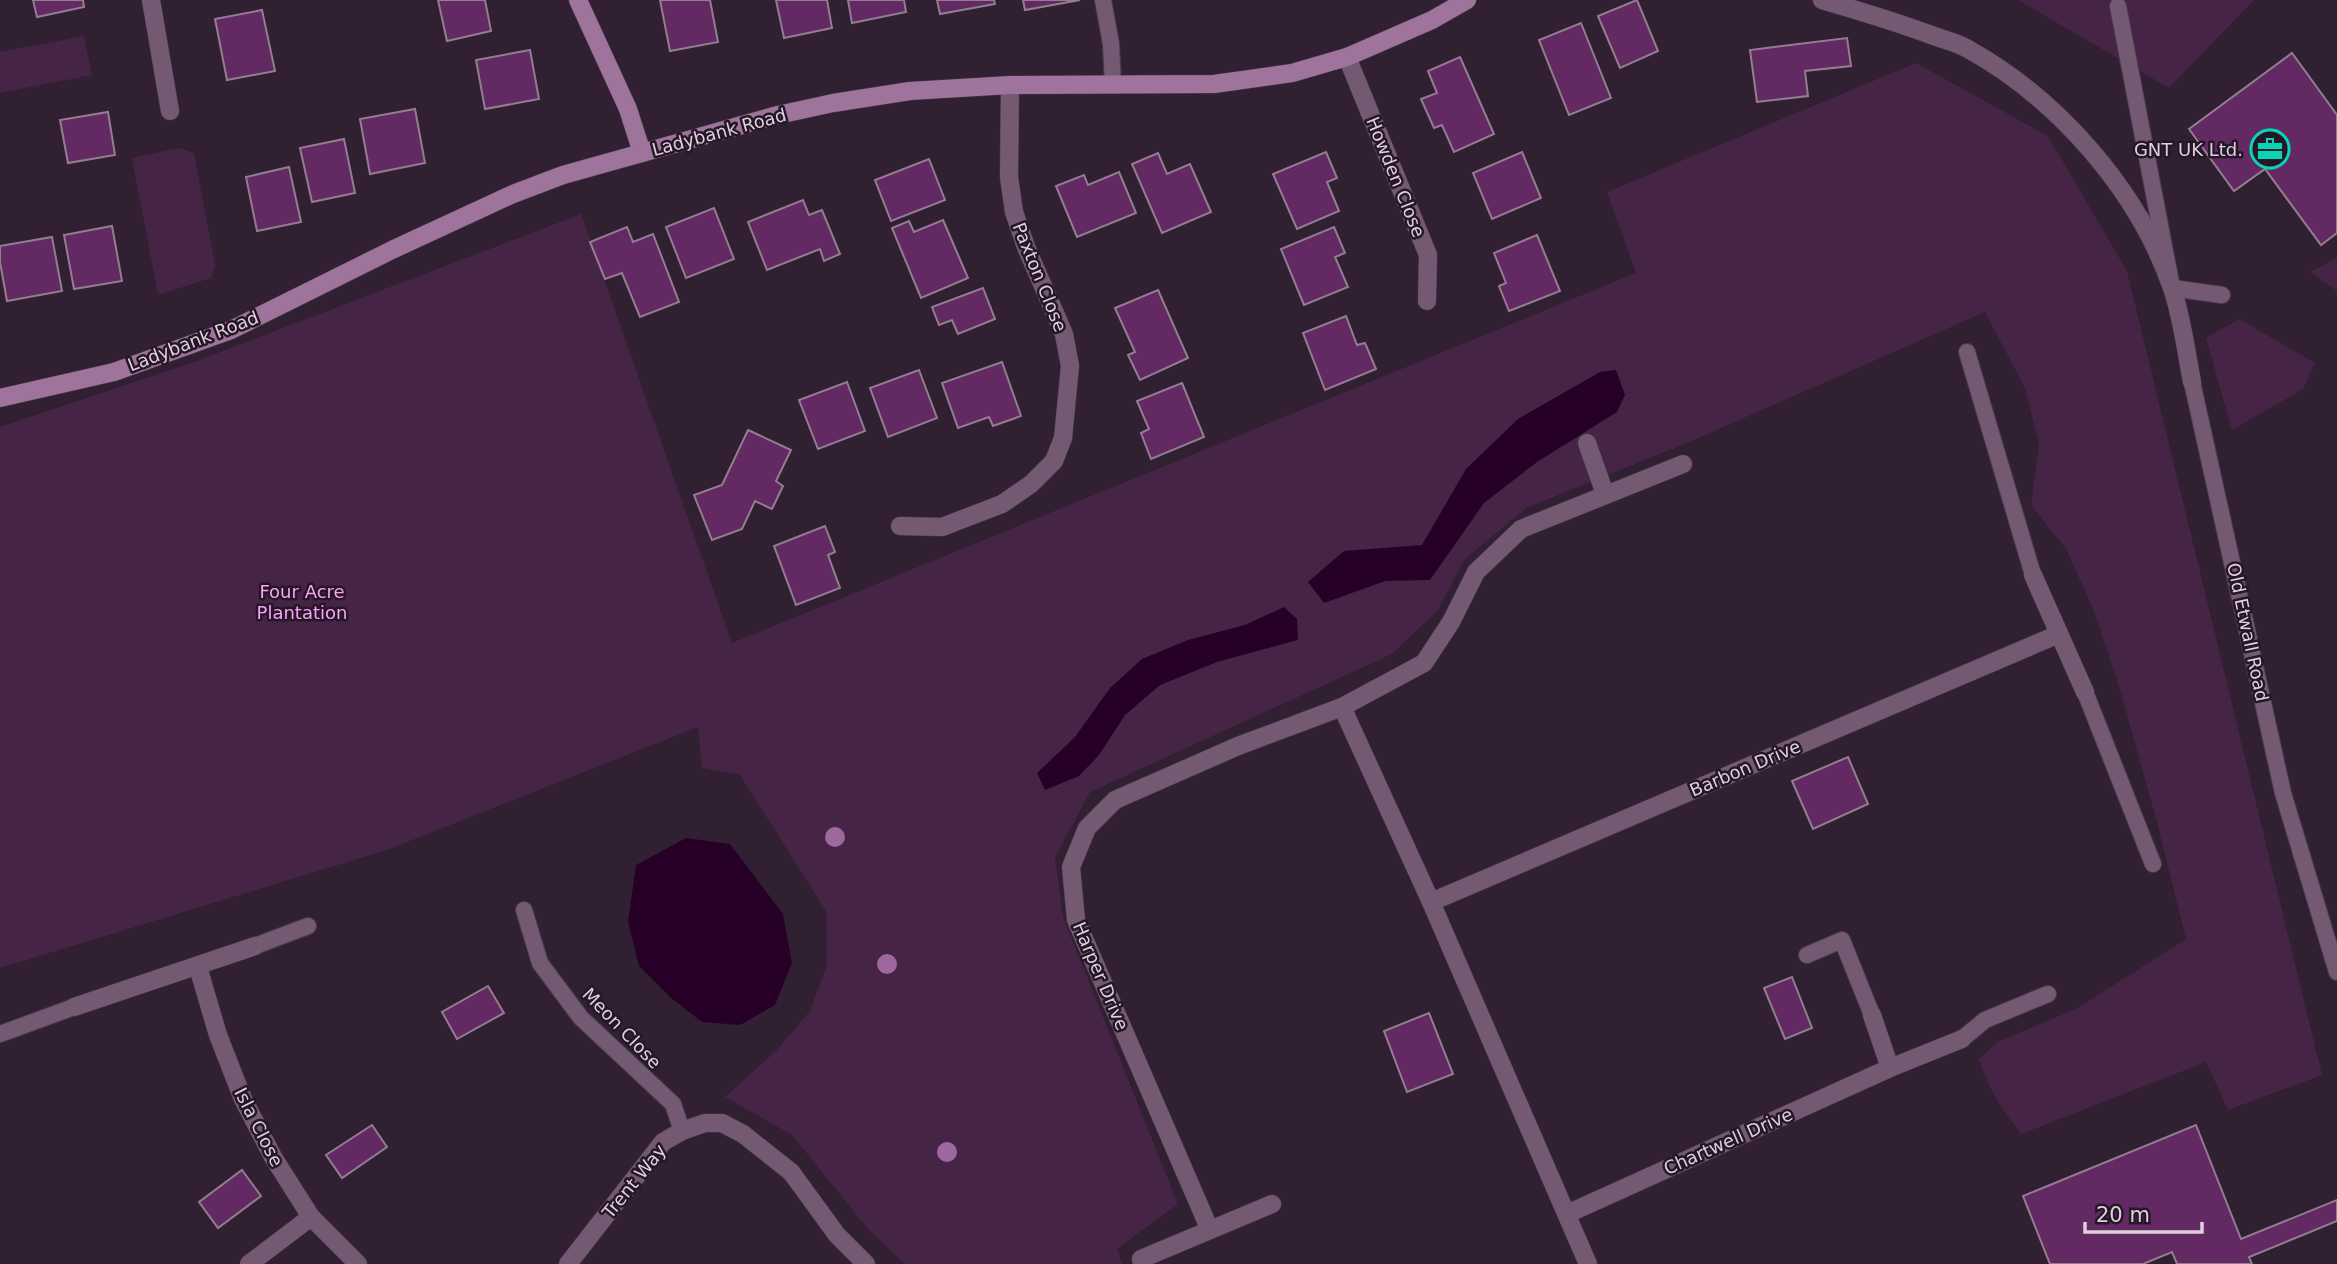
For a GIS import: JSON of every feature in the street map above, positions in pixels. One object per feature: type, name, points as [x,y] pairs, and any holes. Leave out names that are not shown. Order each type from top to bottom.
[{"type":"street","points":[[151,0],[170,111]]},
{"type":"street","points":[[578,0],[628,109],[642,153]]},
{"type":"street","name":"Ladybank Road","points":[[0,398],[114,372],[231,330],[394,249],[513,194],[563,175],[778,115],[910,91],[1010,85],[1214,84],[1292,73],[1347,57],[1432,20],[1467,0]]},
{"type":"street","name":"Old Etwall Road","points":[[1822,0],[1901,23],[1967,48],[2027,87],[2069,126],[2109,172],[2146,231],[2172,288],[2192,382]]},
{"type":"street","name":"Howden Close","points":[[1347,57],[1428,255],[1427,301]]},
{"type":"street","name":"Paxton Close","points":[[900,526],[942,527],[1002,504],[1031,484],[1054,461],[1063,438],[1070,366],[1064,334],[1026,247],[1014,212],[1009,177],[1010,85]]},
{"type":"street","points":[[1587,443],[1605,494]]},
{"type":"street","name":"Harper Drive","points":[[1209,1228],[1076,920],[1071,867],[1087,828],[1115,800],[1238,746],[1342,707],[1424,663],[1451,622],[1476,572],[1521,529],[1683,464]]},
{"type":"street","points":[[2033,575],[2085,692]]},
{"type":"street","name":"Barbon Drive","points":[[1431,902],[2059,634]]},
{"type":"street","points":[[1342,707],[1431,902],[1588,1264]]},
{"type":"street","points":[[74,1007],[255,946]]},
{"type":"street","name":"Isla Close","points":[[198,967],[243,1099],[272,1157],[311,1217],[358,1264]]},
{"type":"street","points":[[1872,1015],[1890,1068]]},
{"type":"street","name":"Chartwell Drive","points":[[1567,1214],[1890,1068],[1962,1039]]},
{"type":"street","name":"Trent Way","points":[[568,1264],[663,1142],[681,1131],[705,1123],[722,1123],[743,1134],[791,1171],[837,1235],[866,1264]]},
{"type":"street","points":[[1141,1258],[1272,1204]]},
{"type":"street","points":[[249,1264],[311,1217]]},
{"type":"lane","points":[[1103,0],[1111,44],[1113,85]]},
{"type":"lane","name":"Old Etwall Road","points":[[2118,6],[2172,288]]},
{"type":"lane","points":[[2172,288],[2222,295]]},
{"type":"lane","points":[[1967,352],[2033,575]]},
{"type":"lane","name":"Old Etwall Road","points":[[2192,382],[2283,793],[2337,972]]},
{"type":"lane","points":[[2085,692],[2153,864]]},
{"type":"lane","name":"Meon Close","points":[[524,910],[540,962],[581,1018],[673,1104],[681,1131]]},
{"type":"lane","points":[[255,946],[308,926]]},
{"type":"lane","points":[[1807,955],[1842,940],[1872,1015]]},
{"type":"lane","points":[[1962,1039],[1985,1020],[2048,994]]},
{"type":"lane","points":[[0,1034],[74,1007]]},
{"type":"green space","points":[[2018,0],[2254,0],[2169,88]]},
{"type":"green space","points":[[84,36],[92,75],[0,93],[0,52]]},
{"type":"green space","name":"Four Acre Plantation","points":[[1916,63],[2048,136],[2127,271],[2322,1075],[2228,1110],[2206,1062],[2021,1134],[1987,1080],[1979,1059],[1997,1042],[2076,1009],[2186,939],[2119,686],[2094,611],[2066,549],[2031,505],[2039,444],[2025,388],[1985,312],[1689,442],[1526,508],[1464,560],[1438,610],[1392,654],[1090,792],[1055,857],[1063,917],[1178,1204],[1117,1249],[1122,1264],[905,1264],[869,1230],[792,1135],[725,1097],[777,1050],[810,1011],[827,965],[826,911],[740,775],[702,768],[698,727],[387,850],[0,968],[0,427],[194,362],[581,214],[732,643],[1636,273],[1607,192]]},
{"type":"green space","points":[[179,148],[194,153],[215,265],[211,278],[158,295],[132,158]]},
{"type":"green space","points":[[2337,258],[2337,291],[2310,272]]},
{"type":"green space","points":[[2239,319],[2315,363],[2303,389],[2232,430],[2206,338]]},
{"type":"shaded area","points":[[1616,370],[1625,395],[1617,412],[1537,462],[1484,503],[1430,580],[1385,581],[1324,603],[1308,582],[1344,551],[1422,545],[1466,469],[1518,419],[1600,372]]},
{"type":"shaded area","points":[[1284,607],[1297,619],[1298,640],[1217,662],[1160,685],[1125,715],[1099,755],[1079,776],[1045,790],[1037,773],[1075,737],[1110,688],[1142,659],[1188,640],[1245,625]]},
{"type":"shaded area","points":[[686,838],[730,844],[783,914],[792,963],[775,1005],[740,1025],[702,1022],[671,998],[639,966],[628,922],[636,865]]},
{"type":"building","points":[[33,0],[83,0],[84,7],[37,17]]},
{"type":"building","points":[[438,0],[485,0],[491,31],[447,41]]},
{"type":"building","points":[[660,0],[710,0],[718,42],[670,51]]},
{"type":"building","points":[[776,0],[827,0],[832,28],[784,38]]},
{"type":"building","points":[[848,0],[904,0],[906,12],[852,23]]},
{"type":"building","points":[[937,0],[994,0],[995,4],[940,14]]},
{"type":"building","points":[[1023,0],[1080,0],[1025,10]]},
{"type":"building","points":[[1637,0],[1658,51],[1620,68],[1598,16]]},
{"type":"building","points":[[262,10],[275,71],[227,80],[215,19]]},
{"type":"building","points":[[1581,23],[1611,98],[1569,115],[1539,40]]},
{"type":"building","points":[[1847,38],[1851,66],[1805,71],[1808,96],[1757,102],[1750,50]]},
{"type":"building","points":[[530,50],[539,99],[485,109],[476,60]]},
{"type":"building","name":"GNT UK Ltd.","points":[[2292,53],[2337,115],[2337,233],[2321,245],[2265,169],[2234,191],[2189,129]]},
{"type":"building","points":[[1460,57],[1494,134],[1454,152],[1442,125],[1434,128],[1421,99],[1437,93],[1428,71]]},
{"type":"building","points":[[415,109],[425,163],[370,174],[360,119]]},
{"type":"building","points":[[108,112],[115,155],[68,163],[60,120]]},
{"type":"building","points":[[344,139],[355,193],[312,202],[300,148]]},
{"type":"building","points":[[1326,152],[1337,178],[1327,182],[1339,211],[1297,229],[1273,174]]},
{"type":"building","points":[[1522,152],[1541,198],[1492,219],[1473,173]]},
{"type":"building","points":[[1158,153],[1167,174],[1190,164],[1211,212],[1162,233],[1132,164]]},
{"type":"building","points":[[929,159],[945,200],[891,221],[875,180]]},
{"type":"building","points":[[289,167],[301,222],[257,231],[246,177]]},
{"type":"building","points":[[1119,172],[1136,213],[1077,237],[1056,186],[1084,175],[1088,185]]},
{"type":"building","points":[[803,200],[809,215],[822,210],[840,254],[824,261],[820,249],[767,270],[748,222]]},
{"type":"building","points":[[714,208],[734,259],[686,278],[666,227]]},
{"type":"building","points":[[943,220],[968,278],[921,298],[892,228],[909,221],[914,232]]},
{"type":"building","points":[[112,226],[122,281],[74,289],[64,235]]},
{"type":"building","points":[[627,227],[633,242],[653,234],[679,302],[640,317],[622,273],[605,279],[590,242]]},
{"type":"building","points":[[1334,227],[1345,253],[1335,257],[1348,287],[1304,305],[1281,249]]},
{"type":"building","points":[[1537,235],[1560,291],[1509,311],[1499,286],[1506,283],[1494,253]]},
{"type":"building","points":[[52,237],[62,291],[7,301],[0,246]]},
{"type":"building","points":[[983,288],[995,319],[958,334],[952,320],[939,325],[932,307]]},
{"type":"building","points":[[1158,290],[1188,358],[1140,380],[1128,355],[1135,352],[1115,308]]},
{"type":"building","points":[[1346,316],[1357,345],[1365,343],[1376,369],[1325,390],[1303,333]]},
{"type":"building","points":[[1002,362],[1021,416],[993,426],[989,417],[958,428],[942,383]]},
{"type":"building","points":[[919,370],[937,418],[888,437],[870,388]]},
{"type":"building","points":[[847,382],[865,431],[818,449],[799,400]]},
{"type":"building","points":[[1182,383],[1204,437],[1151,459],[1141,433],[1149,429],[1137,401]]},
{"type":"building","points":[[748,430],[791,450],[776,481],[783,486],[772,509],[755,501],[742,529],[712,540],[694,495],[722,485]]},
{"type":"building","points":[[825,526],[835,552],[828,555],[840,588],[796,605],[774,546]]},
{"type":"building","points":[[1848,757],[1868,804],[1813,829],[1792,781]]},
{"type":"building","points":[[1792,977],[1812,1028],[1785,1039],[1764,988]]},
{"type":"building","points":[[488,986],[504,1013],[457,1039],[442,1012]]},
{"type":"building","points":[[1429,1013],[1453,1074],[1407,1092],[1384,1031]]},
{"type":"building","points":[[372,1125],[387,1147],[342,1178],[326,1155]]},
{"type":"building","points":[[2196,1125],[2241,1239],[2337,1200],[2337,1221],[2249,1257],[2252,1264],[2177,1264],[2172,1252],[2143,1264],[2050,1264],[2023,1196]]},
{"type":"building","points":[[242,1170],[261,1196],[218,1228],[199,1202]]},
{"type":"place","name":"GNT UK Ltd.","points":[[2270,149]]}]
